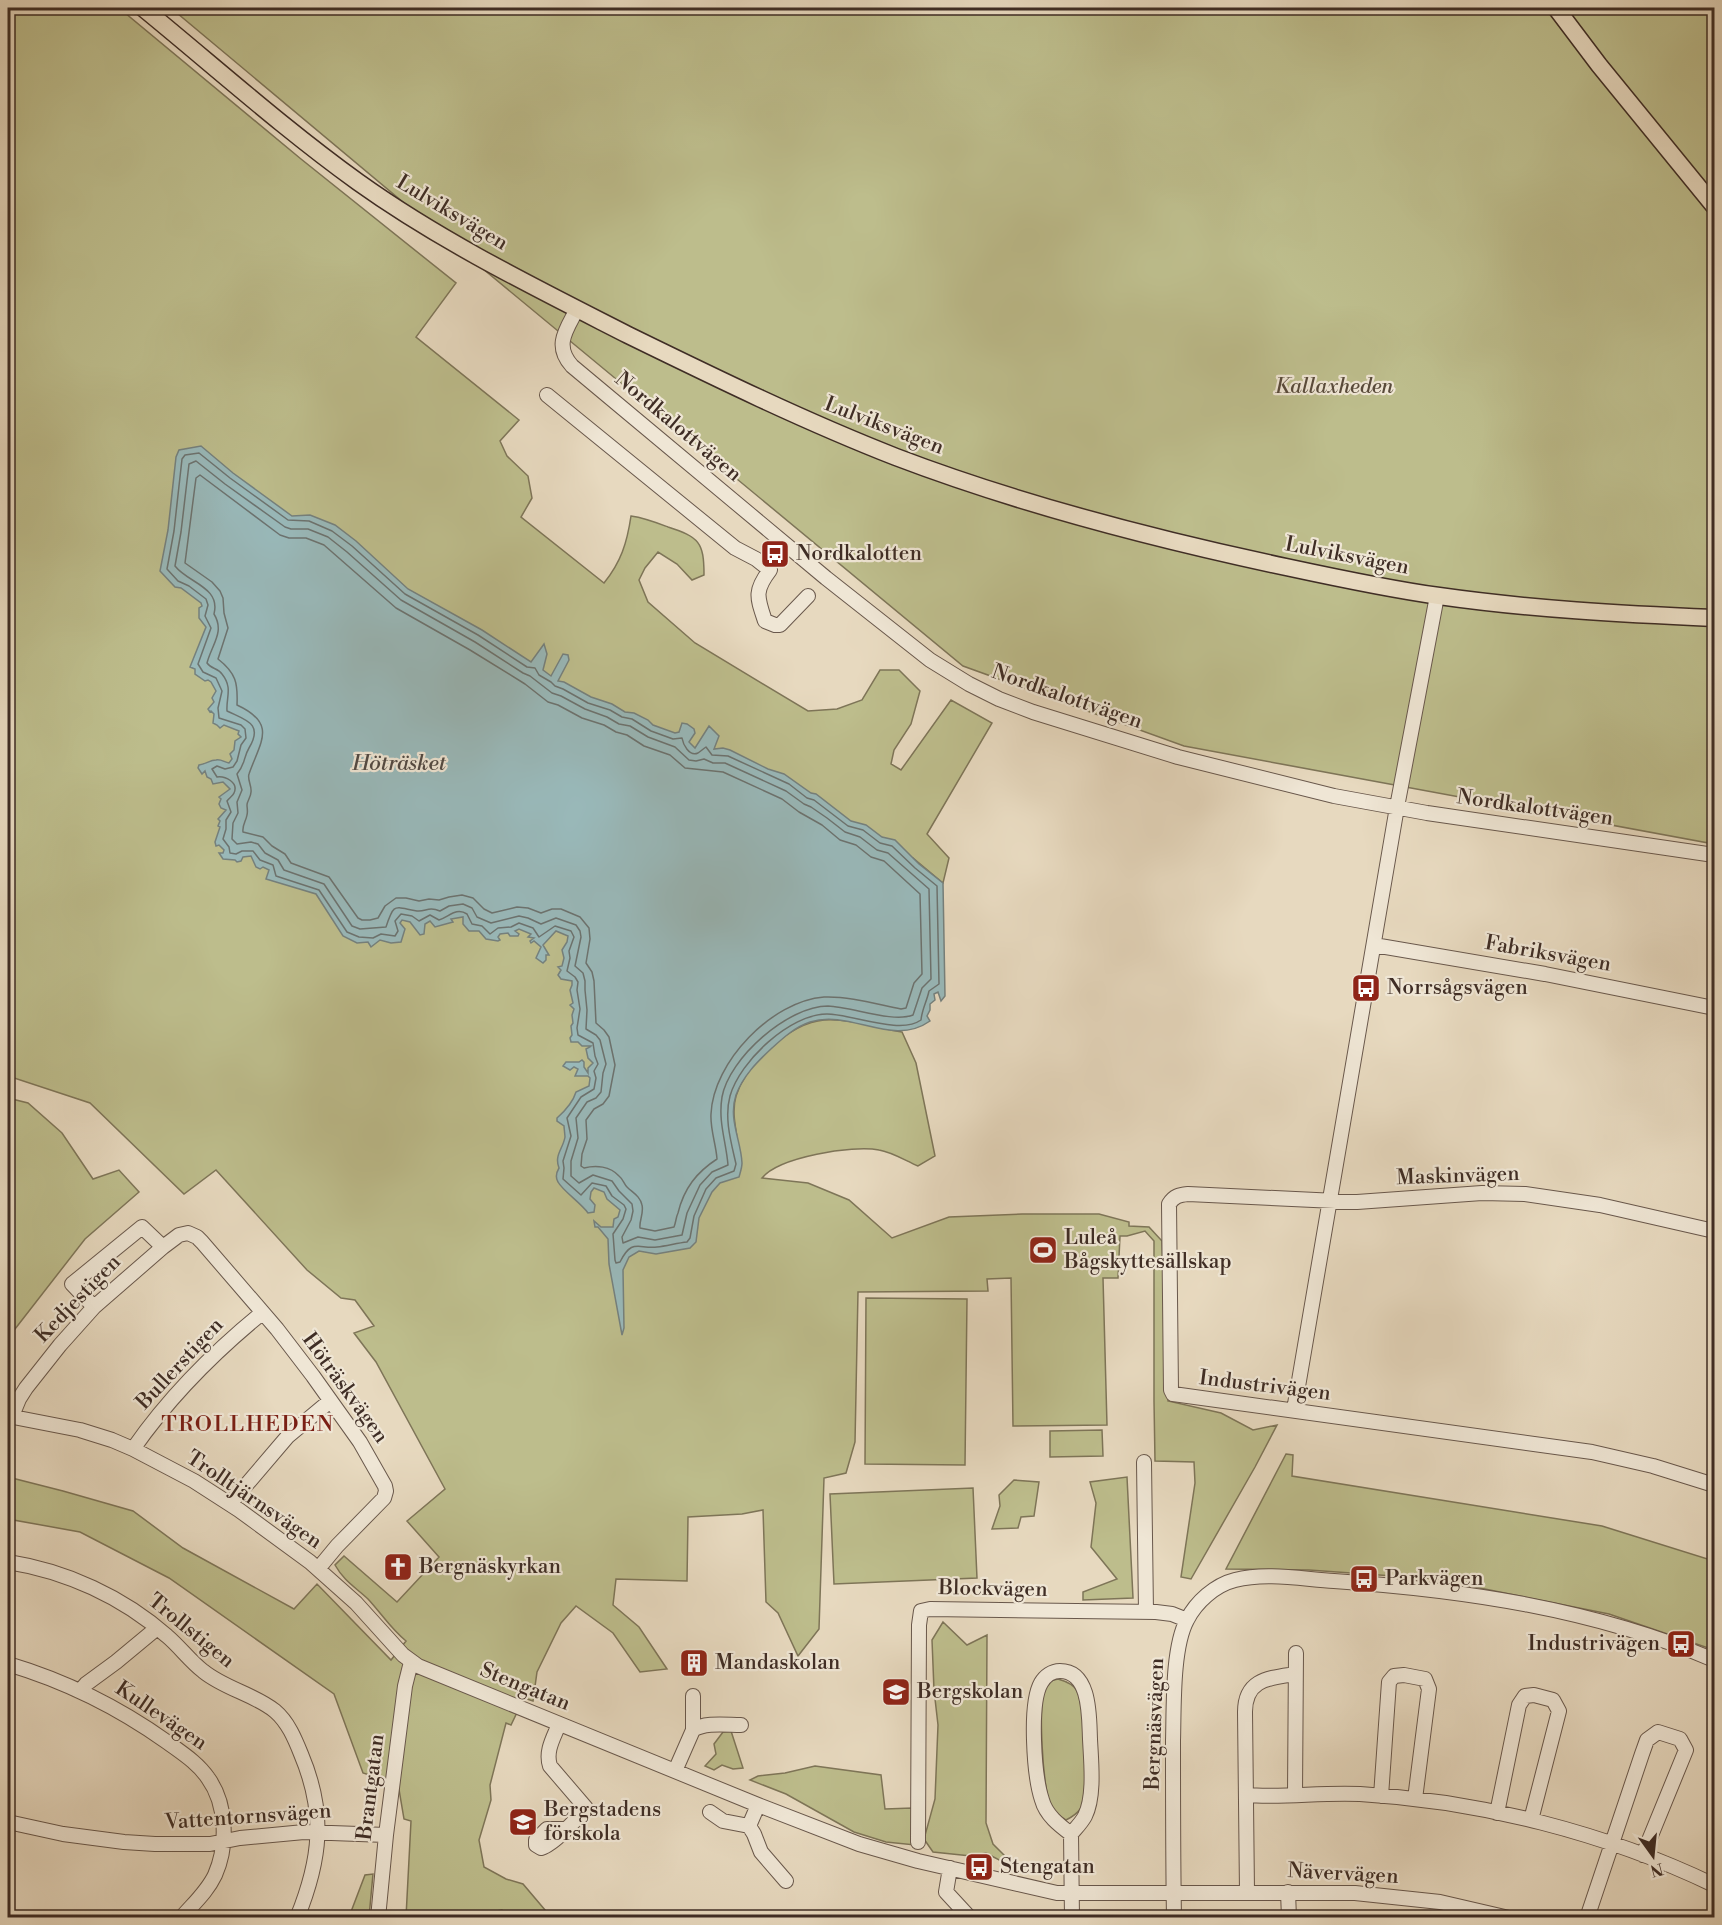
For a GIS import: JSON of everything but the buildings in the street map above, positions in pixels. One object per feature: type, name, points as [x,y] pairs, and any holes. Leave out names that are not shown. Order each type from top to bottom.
[{"type":"main road","name":"Lulviksvägen","points":[[143,8],[277,120],[358,182],[443,238],[577,309],[692,366],[799,417],[897,457],[998,493],[1110,526],[1200,549],[1437,596],[1614,613],[1714,618]]},
{"type":"main road","points":[[1556,8],[1599,65],[1714,206]]},
{"type":"street","name":"Nordkalottvägen","points":[[577,309],[562,342],[564,355],[572,366],[826,578],[930,660],[999,699],[1178,757],[1334,796],[1714,855]]},
{"type":"street","points":[[547,395],[735,548],[756,559],[770,570],[757,590],[765,621],[775,626],[780,625],[808,596]]},
{"type":"street","points":[[1294,1410],[1397,807],[1437,596]]},
{"type":"street","name":"Fabriksvägen","points":[[1374,945],[1545,974],[1714,1008]]},
{"type":"street","name":"Maskinvägen","points":[[1200,1194],[1357,1202],[1482,1193],[1525,1194],[1600,1205],[1714,1231]]},
{"type":"street","name":"Industrivägen","points":[[1200,1194],[1179,1195],[1169,1204],[1171,1390],[1173,1394],[1592,1452],[1653,1466],[1714,1485]]},
{"type":"street","points":[[94,1307],[72,1284],[142,1227],[163,1247]]},
{"type":"street","name":"Kedjestigen","points":[[10,1416],[26,1388],[94,1307],[179,1235],[193,1235]]},
{"type":"street","name":"Höträskvägen","points":[[193,1235],[202,1242],[262,1312],[313,1376],[360,1442],[383,1481],[386,1491],[384,1498],[318,1569]]},
{"type":"street","name":"Bullerstigen","points":[[133,1449],[183,1385],[226,1342],[262,1312]]},
{"type":"street","points":[[230,1504],[288,1436],[330,1401]]},
{"type":"street","name":"Trolltjärnsvägen","points":[[10,1416],[80,1430],[133,1449],[194,1481],[230,1504],[318,1569],[356,1603],[411,1662]]},
{"type":"street","points":[[1143,1462],[1146,1612]]},
{"type":"street","name":"Trollstigen","points":[[8,1562],[47,1571],[81,1583],[116,1600],[157,1628],[214,1679],[264,1703],[280,1716],[288,1727],[307,1768],[318,1812],[318,1831],[309,1882],[297,1917]]},
{"type":"street","name":"Bergnäsvägen","points":[[1174,1917],[1174,1694],[1179,1651],[1187,1620],[1196,1607],[1218,1588],[1234,1580],[1267,1577],[1463,1593],[1559,1611],[1653,1637],[1714,1660]]},
{"type":"street","name":"Blockvägen","points":[[918,1842],[919,1625],[921,1611],[930,1609],[1146,1612],[1166,1613],[1187,1620]]},
{"type":"street","points":[[80,1691],[86,1683],[157,1628]]},
{"type":"street","points":[[1295,1794],[1296,1653]]},
{"type":"street","name":"Stengatan","points":[[411,1662],[758,1805],[859,1844],[1057,1893],[1174,1893]]},
{"type":"street","name":"Brantgatan","points":[[378,1917],[405,1686],[411,1662]]},
{"type":"street","name":"Kullevägen","points":[[8,1664],[93,1696],[140,1724],[178,1751],[202,1770],[213,1785],[222,1816],[223,1842],[220,1861],[209,1885],[181,1917]]},
{"type":"street","points":[[1071,1834],[1051,1817],[1042,1802],[1036,1771],[1034,1730],[1037,1693],[1047,1676],[1061,1671],[1073,1675],[1080,1682],[1089,1717],[1090,1798],[1085,1816],[1071,1834],[1072,1917]]},
{"type":"street","points":[[1247,1892],[1245,1704],[1247,1696],[1259,1682],[1296,1674]]},
{"type":"street","points":[[1381,1796],[1389,1682],[1394,1676],[1404,1675],[1425,1679],[1430,1689],[1416,1799]]},
{"type":"street","points":[[1497,1813],[1520,1705],[1525,1696],[1534,1695],[1553,1700],[1559,1712],[1531,1820]]},
{"type":"street","points":[[675,1771],[693,1730],[693,1696]]},
{"type":"street","points":[[559,1724],[549,1748],[548,1761],[586,1808],[565,1829]]},
{"type":"street","points":[[693,1730],[699,1726],[741,1725]]},
{"type":"street","points":[[1587,1917],[1647,1740],[1658,1732],[1680,1739],[1686,1750],[1643,1855]]},
{"type":"street","points":[[1246,1795],[1359,1794],[1416,1799],[1497,1813],[1531,1820],[1643,1855],[1714,1885]]},
{"type":"street","points":[[749,1826],[758,1805]]},
{"type":"street","points":[[710,1812],[723,1821],[749,1826],[761,1852],[786,1881]]},
{"type":"street","name":"Vattentornsvägen","points":[[8,1821],[49,1832],[123,1842],[172,1844],[210,1844],[286,1833],[318,1831],[386,1835]]},
{"type":"street","points":[[950,1868],[946,1892],[970,1917]]},
{"type":"street","points":[[1288,1892],[1289,1917]]},
{"type":"street","name":"Nävervägen","points":[[1174,1893],[1355,1893],[1440,1902],[1509,1917]]},
{"type":"green space","points":[[8,8],[119,8],[301,159],[456,283],[416,337],[519,420],[500,441],[507,456],[528,476],[532,498],[521,517],[604,583],[622,552],[631,516],[687,534],[698,542],[701,548],[704,575],[692,580],[677,564],[658,552],[639,580],[648,602],[695,643],[808,711],[837,709],[862,700],[880,670],[899,670],[920,691],[911,724],[894,750],[891,764],[901,770],[951,700],[992,723],[927,834],[949,858],[943,883],[913,858],[689,1121],[737,1137],[734,1117],[735,1101],[749,1071],[771,1047],[797,1029],[811,1023],[843,1020],[902,1032],[916,1063],[935,1156],[918,1166],[879,1150],[835,1151],[784,1164],[762,1178],[808,1183],[849,1200],[892,1238],[949,1217],[1099,1214],[1129,1222],[1129,1226],[1149,1227],[1162,1241],[1168,1401],[1221,1413],[1253,1430],[1277,1425],[1191,1579],[1181,1577],[1195,1483],[1194,1462],[1155,1461],[1154,1241],[1145,1231],[1120,1236],[1118,1278],[1103,1278],[1107,1425],[1013,1426],[1011,1278],[987,1279],[988,1291],[858,1292],[855,1442],[846,1473],[824,1478],[819,1629],[798,1656],[778,1613],[766,1602],[763,1510],[742,1514],[688,1517],[687,1581],[616,1579],[613,1605],[639,1627],[667,1669],[640,1672],[613,1633],[576,1606],[561,1623],[537,1672],[533,1701],[524,1698],[511,1725],[506,1723],[490,1785],[491,1800],[479,1840],[484,1867],[506,1879],[523,1884],[551,1917],[508,1917],[502,1910],[458,1917],[406,1917],[411,1821],[404,1819],[392,1748],[388,1781],[363,1773],[334,1694],[169,1578],[80,1532],[8,1519],[8,1477],[133,1511],[183,1548],[294,1609],[317,1584],[391,1660],[406,1641],[368,1599],[346,1580],[335,1565],[344,1556],[397,1602],[439,1557],[407,1521],[445,1489],[376,1362],[354,1333],[374,1326],[355,1300],[341,1298],[307,1270],[216,1170],[184,1194],[90,1103],[8,1076]]},
{"type":"green space","name":"Kallaxheden","points":[[171,8],[1714,8],[1714,844],[1184,746],[963,666]]},
{"type":"green space","points":[[8,1098],[28,1103],[62,1133],[93,1179],[119,1170],[139,1192],[85,1239],[8,1338]]},
{"type":"green space","points":[[866,1298],[967,1299],[965,1465],[865,1464]]},
{"type":"green space","points":[[1102,1430],[1103,1456],[1050,1457],[1050,1431]]},
{"type":"green space","points":[[1286,1454],[1293,1455],[1292,1476],[1602,1526],[1714,1561],[1714,1650],[1609,1614],[1435,1579],[1309,1570],[1226,1569]]},
{"type":"green space","points":[[1127,1477],[1133,1598],[1083,1600],[1083,1592],[1117,1579],[1091,1547],[1096,1503],[1090,1482]]},
{"type":"green space","points":[[1014,1480],[1039,1482],[1034,1516],[1021,1517],[1018,1528],[992,1529],[1000,1506],[999,1495]]},
{"type":"green space","points":[[973,1488],[977,1578],[834,1584],[830,1494]]},
{"type":"green space","points":[[943,1622],[967,1645],[987,1635],[986,1823],[993,1844],[1007,1858],[1001,1861],[986,1853],[971,1856],[933,1852],[924,1839],[935,1799],[938,1725],[932,1640]]},
{"type":"green space","points":[[1058,1679],[1072,1685],[1077,1691],[1082,1714],[1085,1750],[1084,1799],[1081,1808],[1066,1820],[1051,1808],[1048,1799],[1042,1746],[1043,1694],[1048,1683]]},
{"type":"green space","points":[[731,1731],[743,1768],[733,1769],[722,1765],[714,1770],[705,1766],[716,1754],[714,1744],[723,1732]]},
{"type":"green space","points":[[815,1766],[881,1775],[885,1809],[912,1808],[915,1845],[886,1842],[854,1832],[786,1794],[750,1780],[758,1776]]},
{"type":"green space","points":[[373,1874],[369,1917],[349,1917],[365,1875]]},
{"type":"water","name":"Höträsket","points":[[201,446],[233,473],[292,516],[310,515],[335,525],[356,541],[408,589],[482,630],[531,662],[544,644],[547,654],[543,670],[551,676],[563,654],[568,655],[569,660],[558,681],[675,733],[679,732],[682,723],[687,724],[694,729],[695,733],[689,742],[695,748],[709,726],[719,736],[714,749],[730,750],[768,769],[784,774],[811,793],[816,794],[851,821],[866,825],[882,837],[895,840],[919,864],[943,883],[945,996],[941,1001],[938,992],[934,994],[935,1000],[930,1004],[927,1016],[930,1021],[916,1028],[901,1031],[841,1020],[825,1019],[810,1022],[790,1033],[761,1059],[742,1082],[734,1104],[734,1121],[742,1163],[739,1177],[720,1183],[712,1192],[699,1218],[696,1242],[690,1248],[656,1254],[639,1251],[629,1257],[623,1270],[624,1328],[622,1335],[609,1264],[608,1239],[598,1227],[595,1227],[594,1221],[601,1227],[613,1227],[614,1219],[618,1217],[620,1210],[607,1199],[604,1192],[594,1188],[590,1199],[595,1205],[594,1212],[588,1213],[560,1186],[556,1177],[559,1168],[558,1156],[565,1137],[564,1126],[557,1121],[557,1118],[568,1106],[576,1092],[589,1086],[590,1078],[575,1076],[578,1069],[574,1067],[570,1070],[563,1066],[566,1062],[582,1060],[588,1073],[588,1068],[593,1063],[588,1058],[586,1049],[591,1046],[571,1042],[570,1038],[574,1009],[570,1005],[573,1003],[570,990],[572,981],[561,979],[558,975],[561,970],[558,967],[562,966],[564,958],[562,950],[568,936],[556,931],[543,945],[549,955],[546,955],[543,963],[536,958],[541,947],[534,941],[531,943],[530,941],[534,938],[528,937],[531,934],[519,929],[515,931],[519,934],[518,936],[510,936],[508,933],[500,934],[498,941],[486,939],[479,931],[469,931],[463,924],[463,917],[451,919],[453,922],[435,927],[430,921],[425,924],[424,934],[420,935],[410,922],[402,920],[400,923],[405,929],[401,942],[391,943],[380,940],[371,947],[368,942],[357,943],[343,936],[316,894],[266,879],[269,870],[256,867],[251,856],[243,857],[237,862],[223,859],[219,853],[223,853],[224,850],[219,845],[216,846],[215,842],[220,827],[218,819],[226,810],[221,808],[219,797],[230,789],[223,782],[213,784],[205,771],[202,774],[198,768],[199,765],[214,760],[229,763],[232,759],[230,754],[234,750],[235,741],[241,737],[238,734],[239,731],[224,725],[220,728],[213,723],[214,714],[208,709],[214,702],[212,698],[216,691],[211,682],[195,674],[195,669],[190,667],[206,627],[199,618],[201,603],[181,588],[175,587],[160,571],[168,530],[176,457],[179,450]]},
{"type":"place","name":"Nordkalotten","points":[[775,554]]},
{"type":"place","name":"Norrsågsvägen","points":[[1366,988]]},
{"type":"place","name":"Luleå Bågskyttesällskap","points":[[1043,1250]]},
{"type":"place","name":"Bergnäskyrkan","points":[[398,1567]]},
{"type":"place","name":"Parkvägen","points":[[1364,1579]]},
{"type":"place","name":"Industrivägen","points":[[1681,1644]]},
{"type":"place","name":"Mandaskolan","points":[[694,1663]]},
{"type":"place","name":"Bergskolan","points":[[896,1692]]},
{"type":"place","name":"Bergstadens förskola","points":[[523,1822]]},
{"type":"place","name":"Stengatan","points":[[979,1867]]},
{"type":"district","name":"TROLLHEDEN","points":[[248,1424]]}]
